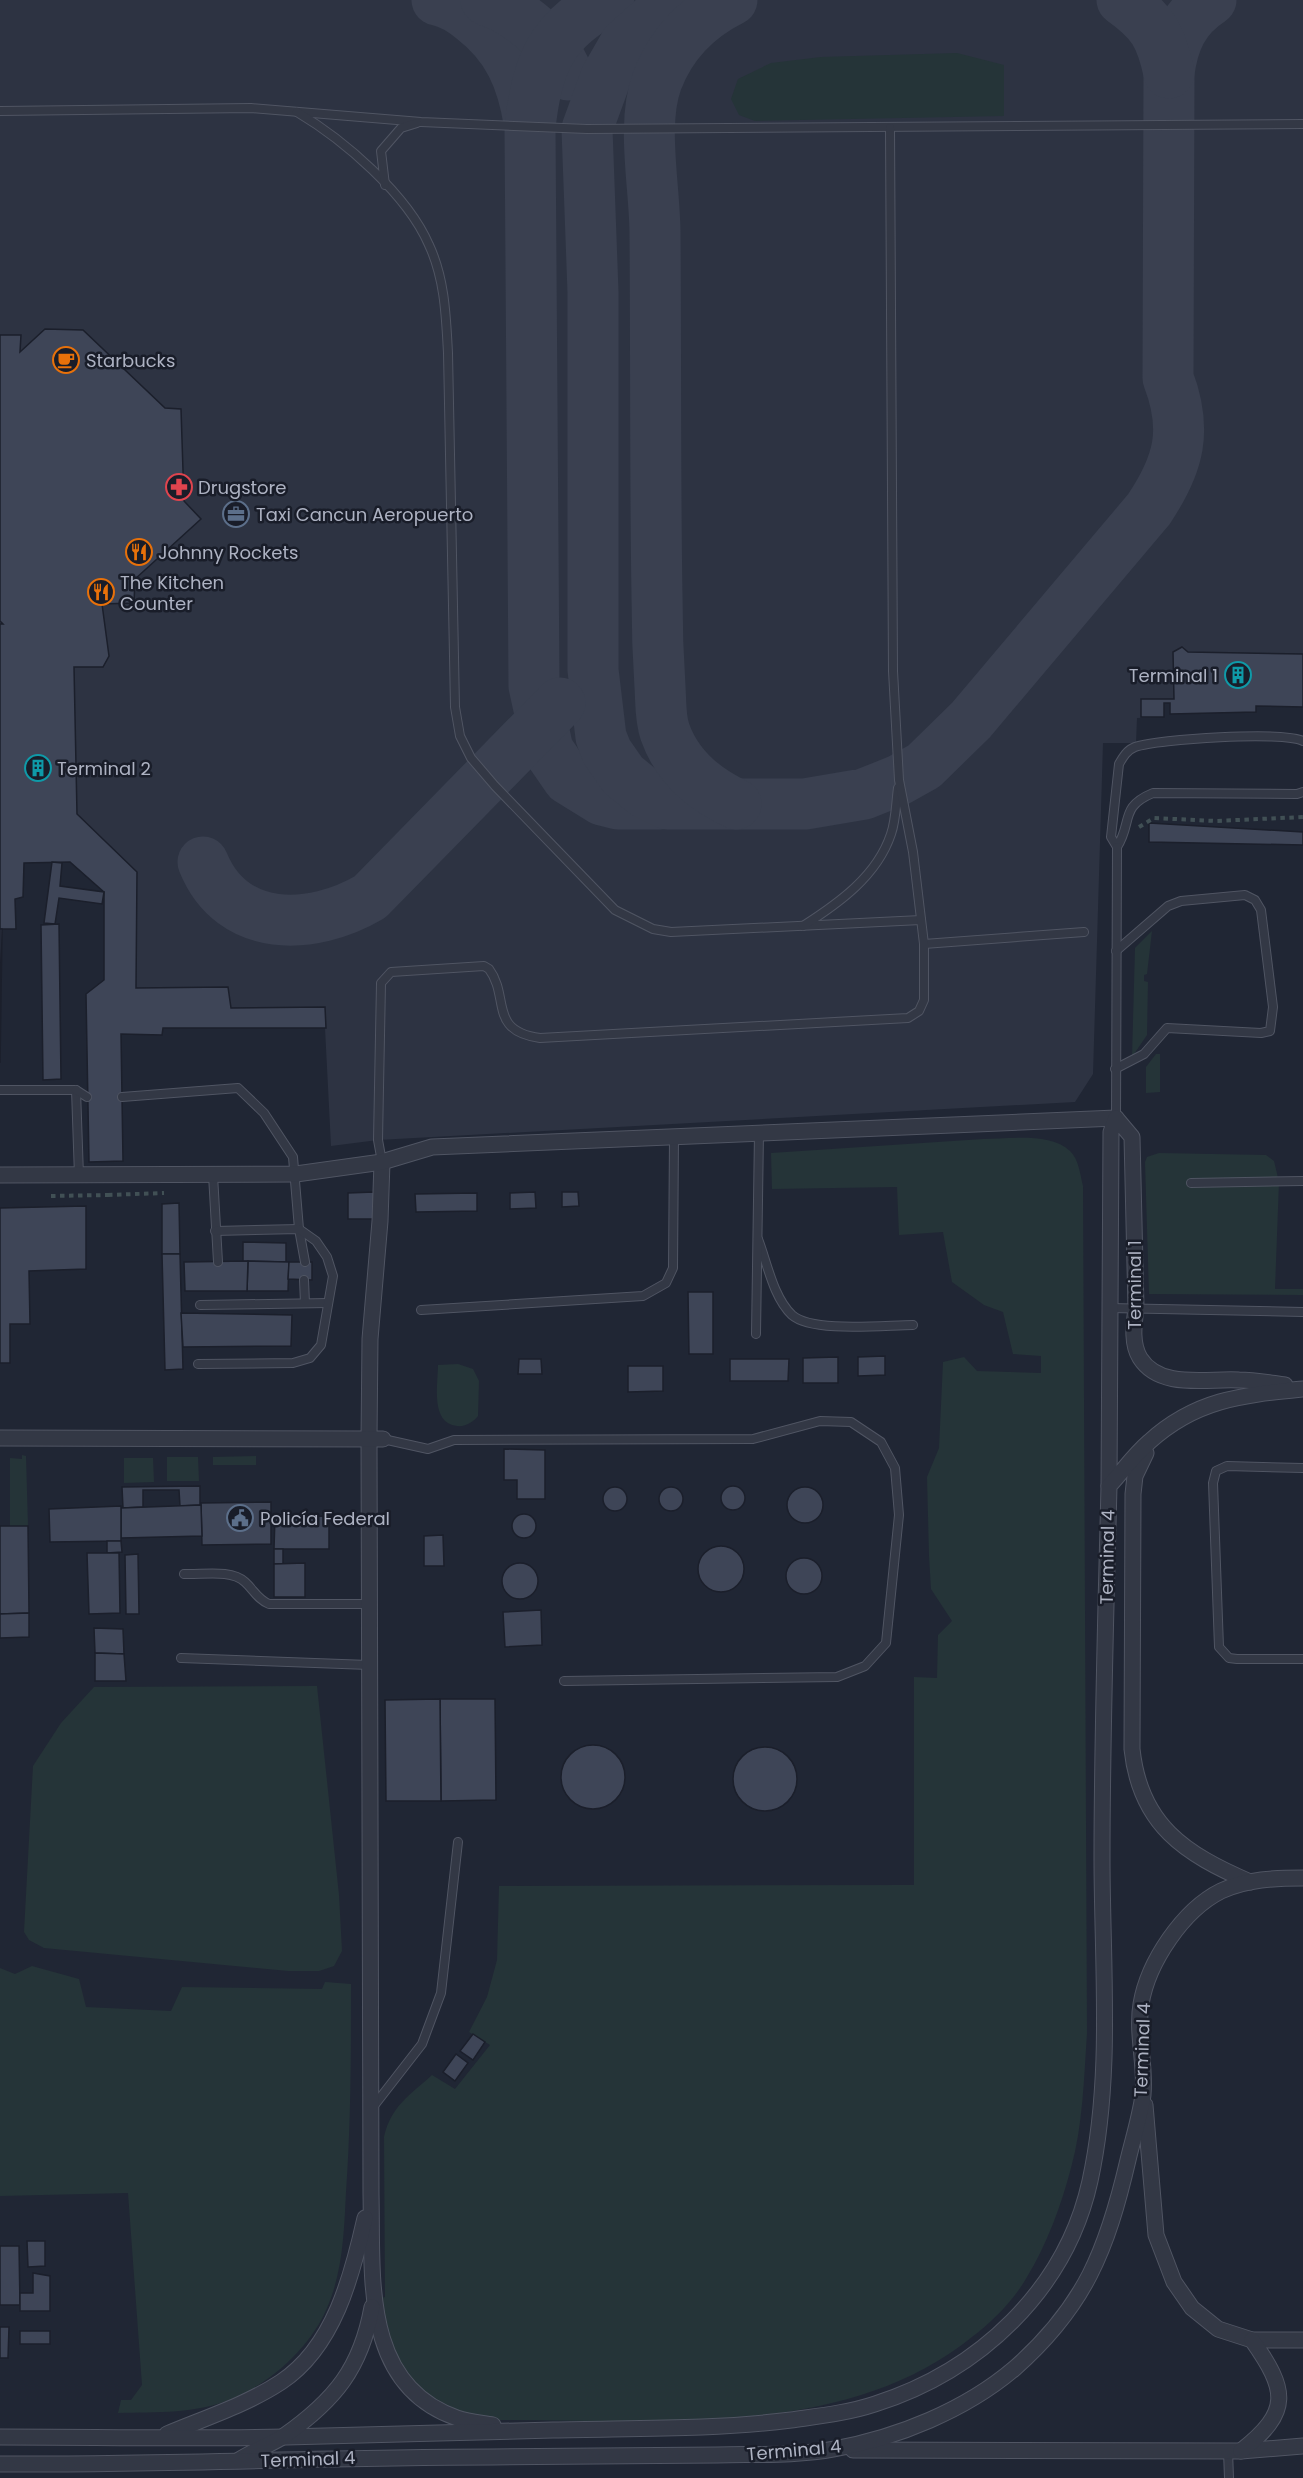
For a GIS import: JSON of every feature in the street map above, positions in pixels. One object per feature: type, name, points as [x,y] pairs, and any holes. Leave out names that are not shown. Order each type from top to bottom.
[{"type":"street","points":[[0,1175],[296,1174],[382,1162],[432,1147],[1116,1118]]},
{"type":"street","name":"Terminal 1","points":[[1109,1486],[1108,1308],[1111,1132],[1116,1118]]},
{"type":"street","name":"Terminal 1","points":[[1116,1118],[1132,1137],[1136,1308],[1134,1335],[1140,1358],[1151,1369],[1166,1377],[1239,1380],[1300,1390]]},
{"type":"street","points":[[382,1162],[380,1221],[370,1339],[376,1438],[369,1604],[370,2110],[374,2299],[388,2357],[398,2376],[417,2394],[437,2409],[458,2418],[522,2431]]},
{"type":"street","name":"Terminal 4","points":[[522,2431],[753,2424],[832,2414],[874,2404],[924,2385],[960,2365],[991,2342],[1028,2306],[1051,2275],[1069,2240],[1089,2186],[1101,2112],[1104,2047],[1102,1857],[1109,1486],[1139,1451],[1187,1413],[1210,1403],[1237,1396],[1300,1390]]},
{"type":"street","points":[[1162,1431],[1142,1459],[1135,1476],[1133,1494],[1132,1749],[1135,1778],[1145,1804],[1178,1842],[1214,1866],[1250,1882]]},
{"type":"street","points":[[0,1437],[376,1438]]},
{"type":"street","name":"Terminal 4","points":[[0,2464],[144,2465],[392,2457],[749,2454],[832,2450],[928,2420],[967,2401],[1009,2373],[1048,2338],[1078,2298],[1093,2270],[1115,2215],[1143,2093],[1139,2029],[1142,2000],[1153,1969],[1170,1938],[1195,1910],[1220,1892],[1250,1882],[1275,1878],[1303,1878]]},
{"type":"street","points":[[1143,2093],[1156,2235],[1165,2264],[1174,2282],[1192,2308],[1218,2329],[1252,2340],[1303,2340]]},
{"type":"street","points":[[161,2436],[252,2399],[283,2381],[308,2358],[335,2315],[352,2275],[371,2194]]},
{"type":"street","points":[[237,2461],[282,2437],[316,2410],[352,2370],[366,2339],[374,2299]]},
{"type":"street","points":[[1235,2451],[1265,2432],[1274,2418],[1280,2396],[1276,2378],[1252,2340]]},
{"type":"street","points":[[0,2437],[282,2437],[522,2431]]},
{"type":"street","points":[[832,2450],[1235,2451],[1303,2446]]},
{"type":"lane","points":[[0,111],[251,108],[421,122],[587,129],[1303,124]]},
{"type":"lane","points":[[294,111],[330,131],[350,148],[414,219],[429,244],[440,278],[446,312],[455,707],[460,736],[471,758],[495,786],[615,910],[638,923],[671,932],[921,920]]},
{"type":"lane","points":[[385,186],[381,151],[401,129],[421,122]]},
{"type":"lane","points":[[382,1162],[378,1140],[381,983],[391,972],[484,966],[492,973],[502,1010],[512,1027],[522,1036],[540,1038],[908,1018],[919,1011],[924,1000],[924,944],[913,852],[899,780],[893,671],[890,128]]},
{"type":"lane","name":"Terminal 1","points":[[1118,847],[1111,837],[1119,764],[1129,750],[1135,747],[1215,736],[1303,741]]},
{"type":"lane","points":[[802,927],[837,904],[867,875],[882,856],[892,832],[899,780]]},
{"type":"lane","name":"Terminal 1","points":[[1116,1118],[1118,847],[1124,837],[1127,811],[1141,798],[1153,793],[1297,794],[1303,792]]},
{"type":"lane","points":[[1115,1069],[1144,1054],[1167,1028],[1261,1033],[1270,1031],[1273,1007],[1261,910],[1255,900],[1245,895],[1181,901],[1168,906],[1116,951]]},
{"type":"lane","points":[[924,944],[1084,932]]},
{"type":"lane","points":[[122,1097],[238,1088],[252,1100],[293,1157],[299,1229],[305,1262]]},
{"type":"lane","points":[[0,1090],[76,1090],[87,1097]]},
{"type":"lane","points":[[76,1090],[78,1176]]},
{"type":"lane","points":[[756,1334],[759,1133]]},
{"type":"lane","points":[[421,1310],[643,1296],[666,1283],[673,1268],[674,1137]]},
{"type":"lane","points":[[213,1175],[218,1262]]},
{"type":"lane","points":[[1191,1183],[1303,1181]]},
{"type":"lane","points":[[198,1364],[292,1363],[310,1358],[321,1345],[333,1276],[327,1257],[316,1241],[299,1229],[215,1231]]},
{"type":"lane","points":[[758,1239],[780,1297],[792,1315],[810,1325],[913,1325]]},
{"type":"lane","points":[[304,1280],[305,1303]]},
{"type":"lane","points":[[200,1305],[328,1303]]},
{"type":"lane","points":[[1108,1308],[1303,1312]]},
{"type":"lane","points":[[376,1438],[428,1449],[454,1440],[753,1439],[820,1421],[851,1422],[881,1442],[895,1468],[899,1515],[886,1643],[866,1666],[837,1677],[564,1681]]},
{"type":"lane","points":[[1303,1468],[1227,1466],[1216,1472],[1213,1483],[1219,1647],[1229,1658],[1303,1659]]},
{"type":"lane","points":[[184,1575],[236,1576],[249,1585],[260,1600],[269,1605],[369,1604]]},
{"type":"lane","points":[[181,1658],[369,1665]]},
{"type":"lane","points":[[370,2110],[422,2044],[441,1993],[458,1842]]},
{"type":"lane","points":[[1230,2478],[1235,2451]]},
{"type":"path","points":[[1124,837],[1154,818],[1216,821],[1303,817]]},
{"type":"shaded area","points":[[0,0],[1303,0],[1303,707],[1256,706],[1256,712],[1170,714],[1170,703],[1164,703],[1164,717],[1137,718],[1136,743],[1103,743],[1093,1074],[1075,1102],[378,1140],[331,1146],[325,1028],[163,1028],[162,1035],[121,1034],[123,1161],[89,1162],[86,994],[104,980],[104,892],[70,862],[24,863],[23,897],[15,899],[16,929],[0,929]]},
{"type":"shaded area","points":[[957,53],[1004,65],[1004,116],[755,121],[739,115],[731,99],[738,79],[771,63],[821,57]]},
{"type":"shaded area","points":[[1152,931],[1147,974],[1144,975],[1144,981],[1148,982],[1147,1035],[1132,1057],[1135,948]]},
{"type":"shaded area","points":[[1156,1054],[1160,1054],[1160,1092],[1146,1093],[1146,1067]]},
{"type":"shaded area","points":[[1028,1138],[1062,1145],[1075,1159],[1083,1186],[1087,2033],[1082,2101],[1075,2152],[1053,2224],[1022,2286],[980,2331],[921,2370],[865,2394],[806,2409],[744,2417],[680,2421],[494,2420],[467,2415],[445,2407],[428,2396],[414,2382],[393,2346],[375,2300],[385,2297],[384,2137],[396,2109],[432,2075],[455,2089],[490,2045],[469,2032],[487,1997],[497,1960],[499,1886],[914,1885],[914,1677],[937,1678],[938,1635],[952,1621],[931,1589],[929,1556],[927,1477],[939,1448],[943,1362],[964,1357],[977,1371],[1041,1373],[1041,1356],[1013,1354],[1003,1312],[984,1305],[952,1282],[943,1232],[899,1235],[897,1187],[772,1189],[771,1153]]},
{"type":"shaded area","points":[[1159,1153],[1266,1155],[1274,1161],[1279,1182],[1275,1289],[1303,1289],[1303,1295],[1149,1294],[1145,1162],[1147,1157]]},
{"type":"shaded area","points":[[458,1364],[473,1369],[479,1381],[478,1416],[463,1426],[448,1423],[443,1418],[437,1402],[438,1365]]},
{"type":"shaded area","points":[[22,1455],[26,1456],[28,1526],[10,1526],[10,1458],[22,1459]]},
{"type":"shaded area","points":[[256,1456],[256,1465],[213,1465],[213,1457]]},
{"type":"shaded area","points":[[167,1457],[198,1457],[199,1481],[167,1481]]},
{"type":"shaded area","points":[[124,1458],[153,1458],[154,1482],[124,1483]]},
{"type":"shaded area","points":[[317,1686],[339,1895],[342,1951],[334,1966],[319,1971],[288,1971],[44,1948],[29,1940],[24,1932],[33,1766],[61,1723],[94,1687]]},
{"type":"shaded area","points":[[32,1966],[79,1979],[86,2007],[171,2011],[182,1987],[322,1989],[325,1982],[351,1984],[348,2166],[340,2266],[327,2308],[301,2349],[276,2373],[234,2398],[191,2410],[118,2413],[121,2400],[131,2400],[142,2385],[128,2193],[0,2196],[0,1968],[15,1974]]},
{"type":"building","name":"Terminal 2","points":[[45,329],[83,330],[165,408],[181,409],[184,501],[201,519],[135,579],[134,603],[102,604],[109,656],[103,667],[74,667],[77,814],[137,872],[136,988],[228,987],[231,1008],[325,1007],[326,1028],[163,1028],[162,1035],[121,1034],[123,1161],[89,1162],[86,994],[104,980],[104,892],[70,862],[24,863],[23,897],[15,899],[16,929],[0,929],[0,624],[3,624],[0,621],[0,335],[21,335],[20,352]]},
{"type":"building","name":"Terminal 1","points":[[1182,647],[1188,652],[1303,654],[1303,707],[1256,706],[1256,712],[1170,714],[1170,703],[1164,703],[1164,717],[1141,717],[1141,699],[1174,699],[1173,652]]},
{"type":"building","points":[[1149,823],[1303,832],[1303,845],[1149,842]]},
{"type":"building","points":[[52,862],[62,863],[60,886],[104,892],[102,904],[59,898],[55,924],[44,923]]},
{"type":"building","points":[[59,924],[61,1079],[43,1080],[41,925]]},
{"type":"building","points":[[0,929],[2,929],[0,1063]]},
{"type":"building","points":[[374,1192],[375,1219],[348,1219],[348,1193]]},
{"type":"building","points":[[535,1192],[536,1208],[510,1209],[510,1193]]},
{"type":"building","points":[[562,1192],[578,1192],[579,1206],[562,1207]]},
{"type":"building","points":[[477,1193],[477,1211],[416,1212],[415,1194]]},
{"type":"building","points":[[179,1203],[180,1254],[162,1254],[162,1204]]},
{"type":"building","points":[[86,1206],[86,1269],[29,1271],[30,1324],[10,1324],[10,1363],[0,1363],[0,1208]]},
{"type":"building","points":[[243,1242],[286,1243],[286,1262],[243,1261]]},
{"type":"building","points":[[162,1254],[180,1254],[183,1369],[165,1370]]},
{"type":"building","points":[[248,1261],[289,1262],[288,1291],[247,1291]]},
{"type":"building","points":[[248,1261],[247,1291],[185,1291],[184,1262]]},
{"type":"building","points":[[289,1262],[312,1262],[312,1280],[288,1279]]},
{"type":"building","points":[[688,1292],[713,1292],[713,1354],[689,1354]]},
{"type":"building","points":[[181,1313],[292,1315],[291,1346],[183,1347]]},
{"type":"building","points":[[885,1356],[885,1375],[858,1376],[858,1357]]},
{"type":"building","points":[[838,1357],[838,1383],[803,1383],[803,1358]]},
{"type":"building","points":[[519,1359],[541,1359],[542,1374],[518,1374]]},
{"type":"building","points":[[730,1359],[789,1359],[788,1381],[730,1381]]},
{"type":"building","points":[[628,1366],[663,1366],[663,1391],[628,1392]]},
{"type":"building","points":[[504,1449],[545,1450],[545,1499],[517,1499],[517,1480],[504,1480]]},
{"type":"building","points":[[200,1486],[200,1505],[180,1506],[179,1490],[143,1490],[143,1507],[123,1508],[122,1487]]},
{"type":"building","points":[[733,1486],[738,1487],[744,1493],[744,1503],[738,1509],[733,1510],[728,1509],[722,1503],[721,1498],[722,1493],[728,1487]]},
{"type":"building","points":[[615,1487],[620,1488],[626,1494],[626,1504],[620,1510],[615,1511],[610,1510],[604,1504],[603,1499],[604,1494],[610,1488]]},
{"type":"building","points":[[671,1487],[676,1488],[682,1494],[682,1504],[676,1510],[671,1511],[666,1510],[660,1504],[659,1499],[660,1494],[666,1488]]},
{"type":"building","points":[[805,1487],[818,1492],[823,1505],[818,1518],[805,1523],[792,1518],[787,1505],[792,1492]]},
{"type":"building","points":[[271,1502],[271,1544],[202,1545],[201,1503]]},
{"type":"building","points":[[201,1505],[202,1536],[121,1538],[121,1508]]},
{"type":"building","points":[[121,1506],[121,1541],[50,1542],[49,1509]]},
{"type":"building","points":[[524,1514],[529,1515],[535,1521],[535,1531],[529,1537],[524,1538],[519,1537],[513,1531],[512,1526],[513,1521],[519,1515]]},
{"type":"building","points":[[329,1516],[329,1549],[274,1549],[275,1517]]},
{"type":"building","points":[[0,1526],[28,1526],[29,1613],[0,1614]]},
{"type":"building","points":[[443,1535],[444,1566],[424,1566],[424,1536]]},
{"type":"building","points":[[107,1541],[121,1541],[122,1552],[107,1553]]},
{"type":"building","points":[[726,1546],[738,1552],[743,1560],[743,1578],[738,1586],[730,1591],[716,1592],[704,1586],[699,1578],[698,1564],[704,1552],[712,1547]]},
{"type":"building","points":[[274,1549],[283,1549],[283,1564],[274,1564]]},
{"type":"building","points":[[87,1553],[119,1553],[120,1613],[89,1614]]},
{"type":"building","points":[[138,1554],[139,1614],[126,1614],[125,1555]]},
{"type":"building","points":[[804,1558],[817,1563],[822,1576],[817,1589],[804,1594],[791,1589],[786,1576],[791,1563]]},
{"type":"building","points":[[305,1563],[305,1597],[274,1597],[274,1564]]},
{"type":"building","points":[[520,1563],[533,1568],[538,1581],[533,1594],[520,1599],[507,1594],[502,1581],[507,1568]]},
{"type":"building","points":[[541,1610],[542,1645],[505,1647],[503,1612]]},
{"type":"building","points":[[29,1613],[29,1637],[0,1638],[0,1614]]},
{"type":"building","points":[[94,1628],[123,1629],[124,1654],[95,1653]]},
{"type":"building","points":[[95,1653],[124,1654],[126,1681],[95,1681]]},
{"type":"building","points":[[440,1699],[495,1699],[496,1800],[441,1801]]},
{"type":"building","points":[[440,1699],[441,1801],[386,1801],[385,1700]]},
{"type":"building","points":[[587,1745],[599,1745],[616,1754],[623,1765],[625,1777],[623,1789],[616,1800],[599,1809],[587,1809],[575,1804],[566,1795],[561,1783],[561,1771],[566,1759],[575,1750]]},
{"type":"building","points":[[759,1747],[771,1747],[788,1756],[795,1767],[797,1779],[795,1791],[788,1802],[771,1811],[759,1811],[747,1806],[738,1797],[733,1785],[733,1773],[738,1761],[747,1752]]},
{"type":"building","points":[[473,2034],[485,2042],[473,2060],[460,2051]]},
{"type":"building","points":[[456,2054],[468,2063],[455,2081],[443,2072]]},
{"type":"building","points":[[27,2241],[45,2241],[45,2266],[28,2267]]},
{"type":"building","points":[[0,2246],[19,2246],[20,2305],[0,2305]]},
{"type":"building","points":[[33,2273],[50,2276],[50,2311],[20,2311],[20,2293],[33,2293]]},
{"type":"building","points":[[0,2327],[9,2327],[8,2358],[0,2358]]},
{"type":"building","points":[[20,2331],[50,2331],[50,2344],[20,2344]]},
{"type":"taxiway","points":[[437,0],[465,13],[496,40],[517,78],[529,122]]},
{"type":"taxiway","points":[[486,0],[512,12],[535,29],[554,50],[568,75]]},
{"type":"taxiway","points":[[609,0],[573,23],[550,52],[537,86],[530,128],[534,686],[548,750],[568,779],[602,800],[618,804],[660,804]]},
{"type":"taxiway","points":[[685,0],[673,4],[656,16],[625,44],[606,77],[587,129],[593,292],[593,670],[601,737],[607,752],[623,775],[645,793],[667,804],[805,804],[864,794],[899,780],[924,766],[971,720],[1149,509],[1167,477],[1177,446],[1179,430],[1178,414],[1168,378],[1169,73],[1173,51],[1186,23],[1211,0]]},
{"type":"taxiway","points":[[732,0],[697,23],[670,55],[657,81],[652,98],[649,136],[655,234],[657,619],[661,715],[670,744],[684,766],[703,784],[736,804]]},
{"type":"taxiway","points":[[1122,0],[1141,15],[1154,31],[1163,49],[1169,73]]},
{"type":"taxiway","points":[[203,862],[216,886],[233,903],[253,914],[276,919],[299,920],[324,916],[347,908],[370,897],[560,703]]},
{"type":"place","name":"Starbucks","points":[[66,360]]},
{"type":"place","name":"Drugstore","points":[[179,487]]},
{"type":"place","name":"Taxi Cancun Aeropuerto","points":[[236,514]]},
{"type":"place","name":"Johnny Rockets","points":[[139,552]]},
{"type":"place","name":"The Kitchen Counter","points":[[101,592]]},
{"type":"place","name":"Terminal 1","points":[[1238,675]]},
{"type":"place","name":"Terminal 2","points":[[38,768]]},
{"type":"place","name":"Policía Federal","points":[[240,1518]]}]
